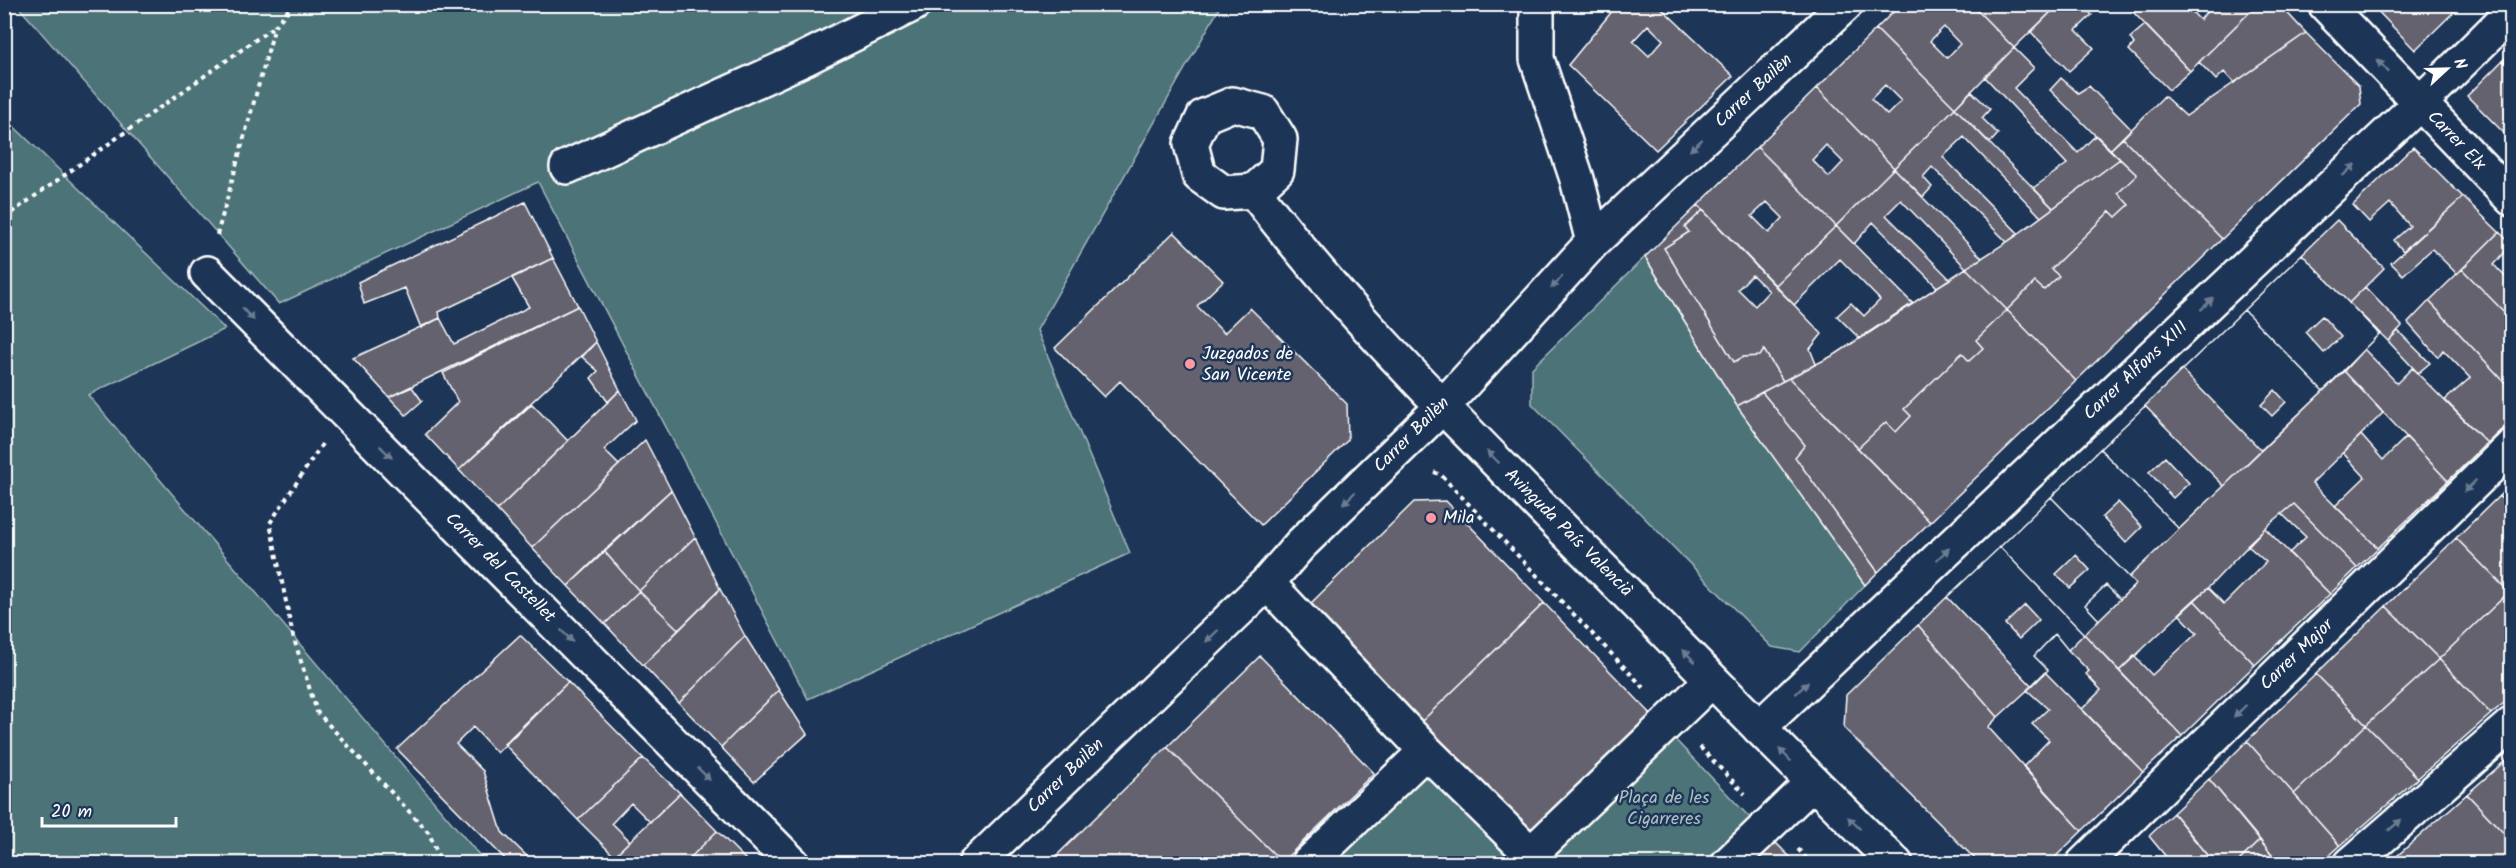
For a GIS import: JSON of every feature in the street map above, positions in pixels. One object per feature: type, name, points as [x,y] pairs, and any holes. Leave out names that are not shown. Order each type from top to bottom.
[{"type":"street","points":[[567,167],[806,58],[914,4]]},
{"type":"street","points":[[1537,4],[1537,59],[1577,180],[1593,243]]},
{"type":"street","name":"Carrer Bailèn","points":[[975,864],[1267,583],[1300,545],[1442,407],[1593,243],[1846,4]]},
{"type":"street","name":"Carrer Elx","points":[[2325,4],[2511,199]]},
{"type":"street","name":"Carrer Alfons XIII","points":[[1759,728],[2420,103],[2511,12]]},
{"type":"street","name":"Avinguda País Valencià","points":[[1254,191],[1298,249],[1442,407],[1812,783],[1896,864]]},
{"type":"street","name":"Carrer del Castellet","points":[[207,273],[793,864]]},
{"type":"street","name":"Carrer Major","points":[[2083,864],[2511,446]]},
{"type":"street","points":[[1267,583],[1426,751],[1531,854],[1712,680]]},
{"type":"street","points":[[2351,864],[2511,724]]},
{"type":"street","points":[[1308,864],[1426,751]]},
{"type":"street","points":[[1728,864],[1812,783]]},
{"type":"path","points":[[4,218],[275,26],[293,4]]},
{"type":"path","points":[[207,273],[275,26]]},
{"type":"path","points":[[344,411],[270,523],[293,636],[317,712],[429,833],[442,864]]},
{"type":"path","points":[[1396,452],[1441,475],[1647,691]]},
{"type":"path","points":[[1696,743],[1745,795]]},
{"type":"path","points":[[1795,846],[1811,864]]},
{"type":"green space","points":[[17,5],[1221,5],[1037,330],[1130,553],[808,699],[538,182],[279,304]]},
{"type":"green space","points":[[4,117],[225,329],[88,395],[486,863],[5,863]]},
{"type":"green space","points":[[1645,257],[1737,406],[1865,585],[1800,652],[1772,647],[1532,404],[1532,368]]},
{"type":"green space","name":"Plaça de les Cigarreres","points":[[1665,729],[1755,823],[1714,863],[1523,863]]},
{"type":"green space","points":[[1427,769],[1523,864],[1328,864]]},
{"type":"building","points":[[1618,4],[1657,4],[1733,76],[1656,150],[1568,65]],"holes":[[[1648,25],[1663,40],[1649,56],[1633,41]]]},
{"type":"building","points":[[1901,4],[1971,4],[2014,48],[1955,108],[1876,29]],"holes":[[[1944,27],[1960,44],[1947,58],[1930,41]]]},
{"type":"building","points":[[1971,4],[2059,4],[2014,48]]},
{"type":"building","points":[[2059,4],[2082,4],[2092,15],[2076,30],[2094,48],[2069,71],[2031,32]]},
{"type":"building","points":[[2125,4],[2143,4],[2134,13]]},
{"type":"building","points":[[2143,4],[2184,4],[2200,20],[2213,4],[2258,4],[2190,71],[2134,13]]},
{"type":"building","points":[[2258,4],[2279,4],[2306,33],[2234,83],[2224,72],[2216,80],[2199,62]]},
{"type":"building","points":[[2371,4],[2462,4],[2415,50]]},
{"type":"building","points":[[2145,25],[2190,71],[2169,90],[2129,50],[2134,44],[2130,38]]},
{"type":"building","points":[[1876,29],[1955,108],[1894,168],[1817,88]],"holes":[[[1885,85],[1901,101],[1887,115],[1871,99]]]},
{"type":"building","points":[[2306,33],[2359,86],[2361,104],[2222,239],[2123,138],[2164,96],[2186,116]]},
{"type":"building","points":[[2014,48],[2034,68],[2014,88],[2078,153],[2096,135],[2120,159],[2053,208],[2033,188],[2067,164],[1985,77]]},
{"type":"building","points":[[2512,52],[2512,69],[2503,60]]},
{"type":"building","points":[[2503,60],[2512,69],[2512,141],[2467,96]]},
{"type":"building","points":[[2061,78],[2078,93],[2089,86],[2131,129],[2110,150],[2050,90]]},
{"type":"building","points":[[1817,88],[1894,168],[1836,226],[1757,147]],"holes":[[[1826,145],[1843,162],[1829,177],[1812,160]]]},
{"type":"building","points":[[1971,91],[1990,109],[1982,118],[1998,134],[1990,143],[1955,108]]},
{"type":"building","points":[[1955,108],[2053,208],[2041,217],[1964,137],[1943,157],[2019,234],[2007,242],[1932,167],[1923,177],[1932,187],[1923,197],[1894,168]]},
{"type":"building","points":[[2123,138],[2222,239],[2076,381],[2007,310],[2035,282],[2044,290],[2059,276],[2051,269],[2110,211],[2116,217],[2129,205],[2118,193],[2137,175],[2110,150]]},
{"type":"building","points":[[1757,147],[1836,226],[1775,286],[1698,205]],"holes":[[[1767,202],[1783,218],[1769,233],[1752,216]]]},
{"type":"building","points":[[2413,147],[2463,197],[2403,251],[2394,240],[2410,226],[2390,203],[2369,222],[2353,205]]},
{"type":"building","points":[[2120,159],[2137,175],[2118,193],[2129,205],[2116,217],[2110,211],[2051,269],[2059,276],[2044,290],[2035,282],[2007,310],[1966,268],[2007,242]]},
{"type":"building","points":[[1894,168],[1982,258],[1966,268],[1901,200],[1886,215],[1950,279],[1937,287],[1873,222],[1854,244],[1836,226]]},
{"type":"building","points":[[2463,197],[2499,232],[2457,274],[2432,249],[2403,275],[2391,263]]},
{"type":"building","points":[[525,202],[553,258],[439,312],[440,318],[421,328],[405,288],[364,304],[358,282]]},
{"type":"building","points":[[1698,205],[1703,210],[1685,227],[1689,232],[1664,248],[1734,362],[1743,357],[1760,356],[1764,350],[1783,381],[1737,406],[1645,257]]},
{"type":"building","points":[[1703,210],[1822,334],[1810,349],[1816,364],[1783,381],[1764,350],[1760,356],[1743,357],[1734,362],[1664,248],[1689,232],[1685,227]],"holes":[[[1752,275],[1769,291],[1755,306],[1738,289]]]},
{"type":"building","points":[[2337,220],[2384,268],[2349,303],[2302,254]]},
{"type":"building","points":[[1836,226],[1913,304],[1860,339],[1837,316],[1851,303],[1864,316],[1880,300],[1840,259],[1794,305],[1775,286]]},
{"type":"building","name":"Juzgados de San Vicente","points":[[1174,232],[1223,281],[1197,306],[1224,333],[1250,308],[1347,404],[1348,440],[1261,525],[1120,381],[1104,397],[1055,348]]},
{"type":"building","points":[[2499,232],[2512,244],[2494,265],[2512,284],[2512,320],[2462,269]]},
{"type":"building","points":[[2302,254],[2379,334],[2323,391],[2244,310]],"holes":[[[2322,316],[2341,337],[2324,353],[2305,332]]]},
{"type":"building","points":[[2302,254],[2379,334],[2323,391],[2244,310]]},
{"type":"building","points":[[553,258],[578,306],[389,397],[353,358],[440,318],[454,344],[529,307],[512,278]]},
{"type":"building","points":[[1966,268],[2007,310],[1976,340],[1983,348],[1969,361],[1962,353],[1904,409],[1911,416],[1896,432],[1886,422],[1858,448],[1789,378],[1836,354]]},
{"type":"building","points":[[2462,269],[2512,320],[2512,390],[2429,301]]},
{"type":"building","points":[[2365,287],[2402,326],[2388,341],[2349,303]]},
{"type":"building","points":[[2429,301],[2512,390],[2512,420],[2487,443],[2445,400],[2470,378],[2443,350],[2438,357],[2408,323]]},
{"type":"building","points":[[578,306],[596,342],[459,470],[425,434],[458,402],[443,373]]},
{"type":"building","points":[[2007,310],[2076,381],[1930,522],[1858,448],[1886,422],[1896,432],[1911,416],[1904,409],[1962,353],[1969,361],[1983,348],[1976,340]]},
{"type":"building","points":[[2244,310],[2323,391],[2261,450],[2182,370]],"holes":[[[2275,390],[2286,402],[2272,416],[2261,405]]]},
{"type":"building","points":[[2244,310],[2323,391],[2261,450],[2182,370]]},
{"type":"building","points":[[2398,331],[2430,363],[2418,373],[2388,341]]},
{"type":"building","points":[[596,342],[620,390],[608,402],[591,378],[598,371],[582,357]]},
{"type":"building","points":[[2364,349],[2397,383],[2412,368],[2487,443],[2448,481],[2344,371]]},
{"type":"building","points":[[2182,370],[2261,450],[2224,486],[2145,406]]},
{"type":"building","points":[[2344,371],[2383,413],[2312,483],[2378,548],[2357,568],[2294,504],[2265,528],[2208,588],[2119,671],[2084,634],[2136,584],[2129,577]]},
{"type":"building","points":[[1789,378],[1930,522],[1878,572],[1795,457],[1805,445],[1762,392]]},
{"type":"building","points":[[412,387],[422,401],[406,415],[389,397]]},
{"type":"building","points":[[620,390],[636,420],[604,450],[619,465],[532,548],[497,510]]},
{"type":"building","points":[[1762,392],[1805,445],[1795,457],[1878,572],[1865,585],[1737,406]]},
{"type":"building","points":[[532,404],[568,441],[497,510],[459,470]]},
{"type":"building","points":[[2145,406],[2224,486],[2179,529],[2100,449]],"holes":[[[2165,457],[2189,483],[2173,498],[2149,472]]]},
{"type":"building","points":[[2145,406],[2224,486],[2179,529],[2100,449]]},
{"type":"building","points":[[2361,435],[2383,460],[2406,437],[2448,481],[2378,548],[2335,506],[2365,477],[2343,453]]},
{"type":"building","points":[[645,440],[671,490],[568,586],[532,548]]},
{"type":"building","points":[[2100,449],[2179,529],[2129,577],[2051,497]],"holes":[[[2118,502],[2142,527],[2126,543],[2102,517]]]},
{"type":"building","points":[[2100,449],[2179,529],[2129,577],[2051,497]]},
{"type":"building","points":[[2512,484],[2512,509],[2499,496]]},
{"type":"building","points":[[671,490],[695,537],[639,591],[604,551]]},
{"type":"building","points":[[2499,496],[2512,509],[2512,590],[2509,592],[2456,538]]},
{"type":"building","points":[[2051,497],[2136,584],[2120,599],[2106,585],[2085,605],[2099,620],[2084,634],[2000,547]],"holes":[[[2076,555],[2090,570],[2070,588],[2056,574]]]},
{"type":"building","points":[[2051,497],[2136,584],[2120,599],[2106,585],[2085,605],[2099,620],[2084,634],[2000,547]]},
{"type":"building","points":[[1446,501],[1544,603],[1422,721],[1309,605],[1414,502]]},
{"type":"building","points":[[2294,504],[2357,568],[2330,594],[2289,553],[2306,537],[2282,514]]},
{"type":"building","points":[[2265,528],[2330,594],[2255,665],[2194,600],[2208,588],[2224,604],[2266,562],[2247,545]]},
{"type":"building","points":[[695,537],[720,589],[679,630],[639,591]]},
{"type":"building","points":[[2456,538],[2509,592],[2439,659],[2386,606]]},
{"type":"building","points":[[2000,547],[2084,634],[2068,650],[2055,634],[2034,656],[2048,670],[2032,686],[1947,597]],"holes":[[[2025,605],[2039,620],[2019,639],[2005,624]]]},
{"type":"building","points":[[2000,547],[2084,634],[2068,650],[2055,634],[2034,656],[2048,670],[2032,686],[1947,597]]},
{"type":"building","points":[[604,551],[639,591],[605,624],[568,586]]},
{"type":"building","points":[[720,589],[745,636],[679,703],[643,665]]},
{"type":"building","points":[[639,591],[679,630],[643,665],[605,624]]},
{"type":"building","points":[[2509,592],[2512,595],[2512,696],[2491,714],[2439,659]]},
{"type":"building","points":[[1947,597],[2032,686],[1998,717],[1918,625]]},
{"type":"building","points":[[2194,600],[2255,665],[2182,736],[2119,671],[2134,656],[2152,675],[2197,633],[2179,614]]},
{"type":"building","points":[[1544,603],[1657,720],[1535,838],[1422,721]]},
{"type":"building","points":[[2386,606],[2439,659],[2366,725],[2316,674]]},
{"type":"building","points":[[1918,625],[1998,717],[1988,727],[2082,831],[2048,864],[1980,864],[1844,728],[1846,695]]},
{"type":"building","points":[[2084,634],[2182,736],[2143,772],[2082,709],[2101,690],[2086,674],[2089,671],[2068,650]]},
{"type":"building","points":[[520,635],[568,682],[497,753],[473,727],[456,744],[483,771],[502,832],[535,864],[510,864],[397,749]]},
{"type":"building","points":[[745,636],[779,690],[721,747],[679,703]]},
{"type":"building","points":[[1260,656],[1374,773],[1282,862],[1167,747]]},
{"type":"building","points":[[2439,659],[2491,714],[2418,778],[2366,725]]},
{"type":"building","points":[[2045,672],[2143,772],[2082,831],[2023,767],[2049,740],[2032,724],[2048,709],[2027,690]]},
{"type":"building","points":[[2316,674],[2366,725],[2294,794],[2247,741]]},
{"type":"building","points":[[568,682],[643,758],[578,820],[504,744]]},
{"type":"building","points":[[779,690],[807,734],[754,782],[721,747]]},
{"type":"building","points":[[2366,725],[2418,778],[2340,846],[2294,794]]},
{"type":"building","points":[[2247,741],[2340,846],[2320,864],[2279,864],[2209,779]]},
{"type":"building","points":[[1167,747],[1282,862],[1048,864],[1094,819]]},
{"type":"building","points":[[2512,755],[2512,842],[2467,794]]},
{"type":"building","points":[[643,758],[680,793],[650,822],[631,803],[612,823],[630,841],[614,856],[578,820]]},
{"type":"building","points":[[2209,779],[2260,840],[2236,864],[2214,864],[2173,813]]},
{"type":"building","points":[[680,793],[717,831],[684,864],[621,864],[614,856]]},
{"type":"building","points":[[2467,794],[2512,842],[2512,864],[2388,864]]},
{"type":"building","points":[[2173,813],[2208,855],[2197,864],[2172,864],[2149,836]]},
{"type":"building","points":[[717,831],[750,864],[684,864]]},
{"type":"building","points":[[1773,840],[1797,864],[1748,864]]},
{"type":"building","points":[[2260,840],[2279,864],[2236,864]]},
{"type":"place","name":"Juzgados de San Vicente","points":[[1190,364]]},
{"type":"place","name":"Mila","points":[[1431,518]]}]
